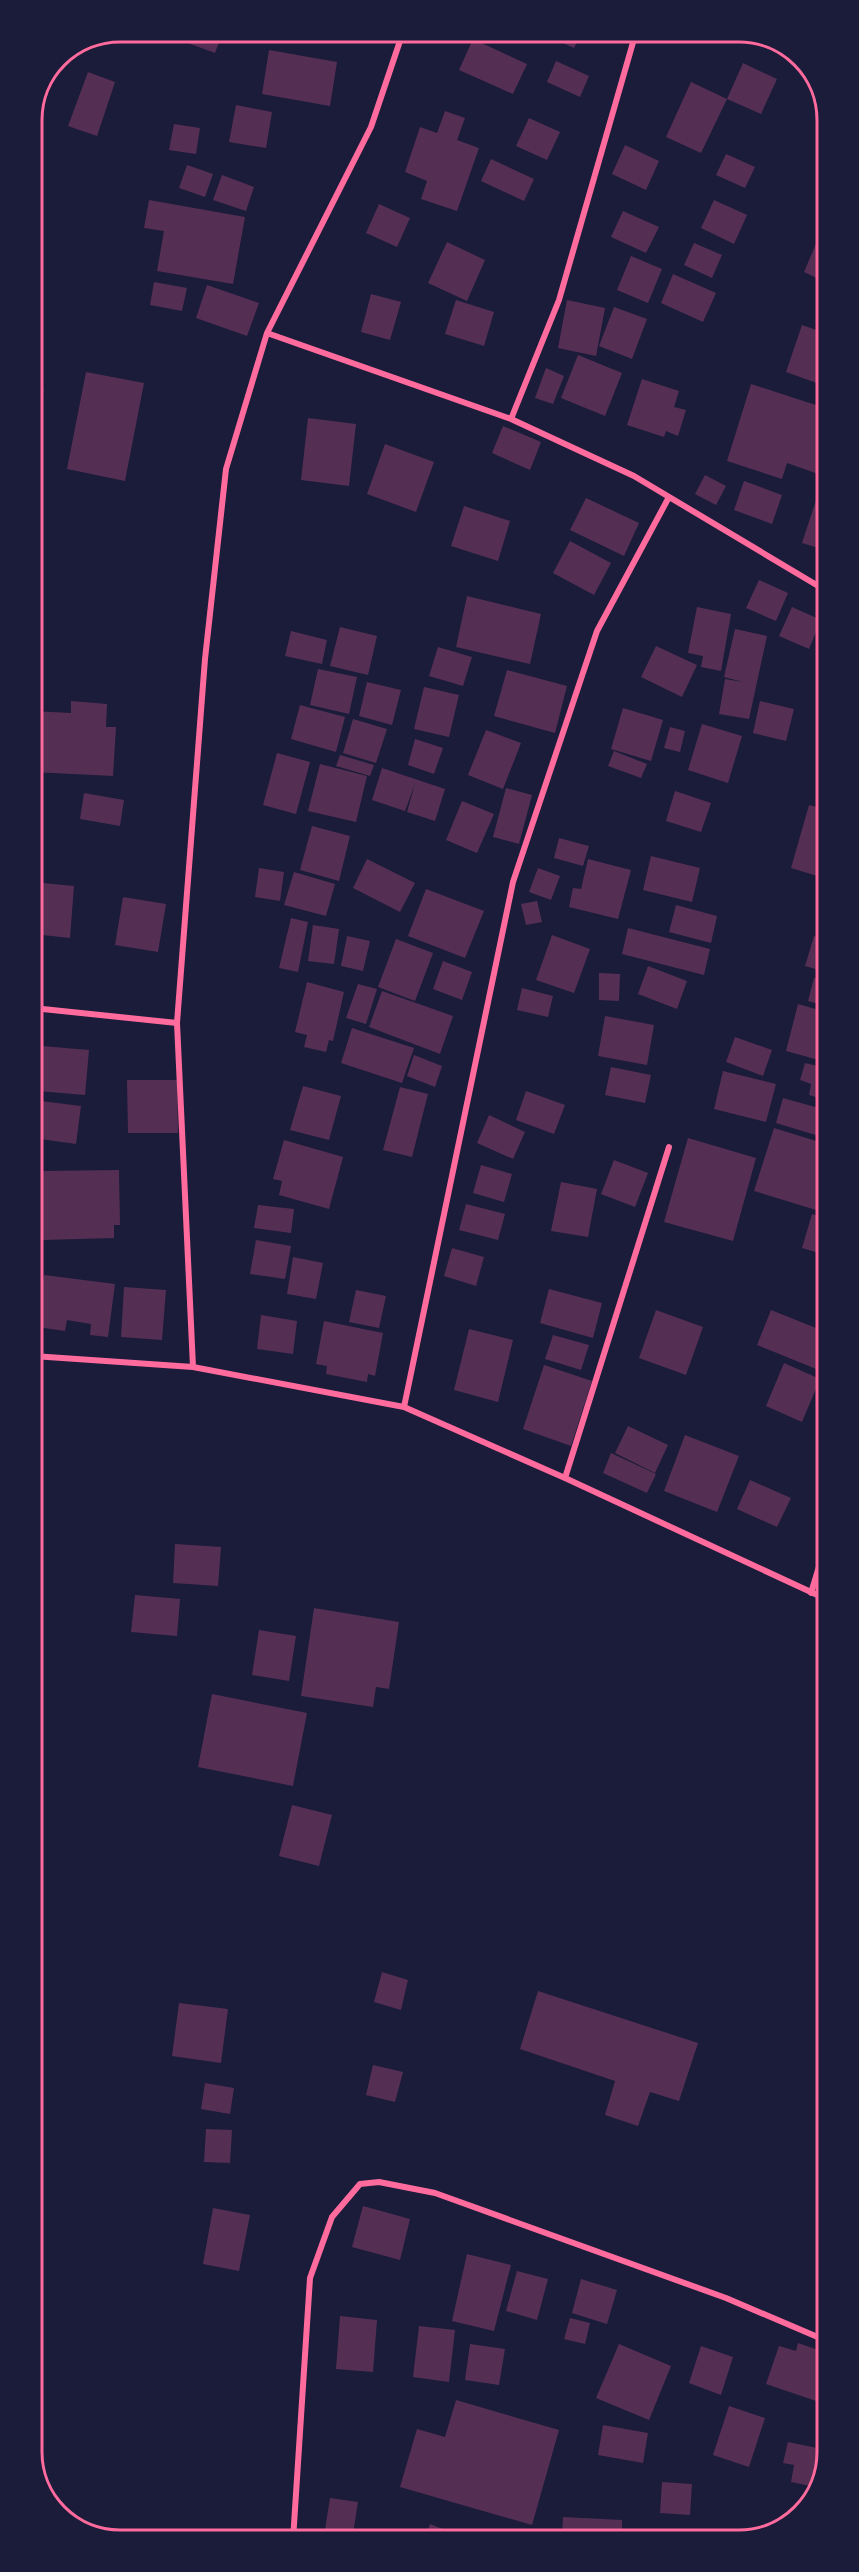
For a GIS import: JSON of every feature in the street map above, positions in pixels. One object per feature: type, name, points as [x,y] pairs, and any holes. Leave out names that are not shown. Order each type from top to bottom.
[{"type":"street","points":[[192,1367],[177,1023],[205,658],[226,469],[267,333],[371,127],[400,42]]},
{"type":"street","points":[[511,419],[559,300],[633,42]]},
{"type":"street","points":[[267,333],[511,419],[634,476],[817,586]]},
{"type":"street","points":[[404,1407],[513,882],[597,631],[669,497]]},
{"type":"street","points":[[42,1009],[177,1023]]},
{"type":"street","points":[[565,1478],[669,1147]]},
{"type":"street","points":[[42,1357],[192,1367],[404,1407],[565,1478],[817,1595]]},
{"type":"street","points":[[811,1593],[817,1573]]},
{"type":"street","points":[[293,2530],[310,2278],[332,2217],[360,2184],[379,2182],[435,2193],[726,2298],[817,2337]]},
{"type":"building","points":[[185,42],[219,42],[215,53]]},
{"type":"building","points":[[472,42],[479,42],[527,64],[513,94],[459,70]]},
{"type":"building","points":[[561,42],[577,42],[574,48]]},
{"type":"building","points":[[269,50],[337,62],[330,106],[262,94]]},
{"type":"building","points":[[556,61],[589,76],[580,97],[547,82]]},
{"type":"building","points":[[743,63],[777,79],[761,114],[727,99]]},
{"type":"building","points":[[88,72],[115,82],[97,136],[68,126]]},
{"type":"building","points":[[691,82],[727,99],[701,153],[666,137]]},
{"type":"building","points":[[236,105],[272,112],[266,148],[229,142]]},
{"type":"building","points":[[445,111],[465,118],[457,140],[479,148],[457,211],[421,199],[427,181],[405,172],[420,127],[437,133]]},
{"type":"building","points":[[529,118],[560,132],[547,160],[516,146]]},
{"type":"building","points":[[174,124],[200,128],[196,154],[169,150]]},
{"type":"building","points":[[625,145],[659,161],[646,190],[612,174]]},
{"type":"building","points":[[726,154],[755,167],[745,188],[716,175]]},
{"type":"building","points":[[491,159],[534,179],[524,201],[481,181]]},
{"type":"building","points":[[187,165],[213,174],[205,197],[179,188]]},
{"type":"building","points":[[222,175],[254,187],[246,211],[213,200]]},
{"type":"building","points":[[149,200],[245,217],[233,284],[157,271],[164,231],[144,228]]},
{"type":"building","points":[[714,200],[747,215],[734,244],[701,228]]},
{"type":"building","points":[[379,204],[410,218],[397,247],[366,233]]},
{"type":"building","points":[[623,211],[659,227],[646,253],[611,237]]},
{"type":"building","points":[[817,241],[817,278],[804,272]]},
{"type":"building","points":[[447,242],[485,260],[467,301],[428,283]]},
{"type":"building","points":[[694,243],[722,255],[712,278],[684,265]]},
{"type":"building","points":[[631,256],[662,269],[648,303],[617,290]]},
{"type":"building","points":[[673,274],[716,293],[703,322],[661,303]]},
{"type":"building","points":[[154,282],[187,288],[182,311],[150,305]]},
{"type":"building","points":[[207,285],[259,303],[247,336],[196,318]]},
{"type":"building","points":[[371,294],[401,302],[390,340],[361,332]]},
{"type":"building","points":[[456,300],[494,312],[484,346],[445,334]]},
{"type":"building","points":[[567,300],[605,308],[596,356],[558,348]]},
{"type":"building","points":[[614,307],[647,319],[632,359],[599,346]]},
{"type":"building","points":[[802,325],[817,330],[817,383],[786,372]]},
{"type":"building","points":[[578,355],[622,373],[605,416],[561,398]]},
{"type":"building","points":[[546,368],[564,376],[553,404],[535,398]]},
{"type":"building","points":[[86,372],[144,383],[125,481],[67,469]]},
{"type":"building","points":[[642,379],[679,391],[674,407],[686,410],[678,436],[666,431],[664,437],[627,425]]},
{"type":"building","points":[[751,384],[817,405],[817,474],[787,463],[782,479],[727,461]]},
{"type":"building","points":[[308,418],[356,424],[349,486],[301,480]]},
{"type":"building","points":[[503,426],[541,442],[530,470],[492,453]]},
{"type":"building","points":[[385,444],[434,462],[416,512],[367,494]]},
{"type":"building","points":[[705,475],[726,486],[716,505],[695,494]]},
{"type":"building","points":[[744,481],[782,495],[772,524],[734,510]]},
{"type":"building","points":[[817,497],[817,548],[802,543]]},
{"type":"building","points":[[586,498],[639,523],[624,556],[570,530]]},
{"type":"building","points":[[464,506],[510,521],[498,561],[451,546]]},
{"type":"building","points":[[570,541],[611,563],[594,595],[553,573]]},
{"type":"building","points":[[759,580],[788,593],[776,621],[746,608]]},
{"type":"building","points":[[467,596],[541,614],[530,664],[456,647]]},
{"type":"building","points":[[697,607],[731,614],[721,671],[701,667],[703,656],[688,653]]},
{"type":"building","points":[[792,607],[817,618],[817,630],[809,649],[779,636]]},
{"type":"building","points":[[340,627],[377,636],[368,675],[330,666]]},
{"type":"building","points":[[735,629],[767,636],[749,719],[719,714],[725,679],[743,682],[724,677]]},
{"type":"building","points":[[291,631],[327,640],[322,664],[285,656]]},
{"type":"building","points":[[656,646],[697,665],[682,697],[641,677]]},
{"type":"building","points":[[438,647],[472,657],[463,686],[429,676]]},
{"type":"building","points":[[318,669],[357,677],[349,714],[310,705]]},
{"type":"building","points":[[507,670],[567,686],[555,733],[494,716]]},
{"type":"building","points":[[367,682],[401,690],[392,725],[359,716]]},
{"type":"building","points":[[424,687],[459,695],[449,737],[414,729]]},
{"type":"building","points":[[71,701],[107,704],[106,727],[116,727],[113,776],[42,772],[42,712],[71,713]]},
{"type":"building","points":[[760,701],[794,709],[786,741],[753,733]]},
{"type":"building","points":[[300,705],[345,717],[336,752],[291,739]]},
{"type":"building","points":[[623,708],[663,720],[651,761],[611,749]]},
{"type":"building","points":[[353,719],[387,729],[376,763],[343,753]]},
{"type":"building","points":[[702,724],[742,736],[728,783],[688,770]]},
{"type":"building","points":[[670,727],[685,731],[680,752],[664,748]]},
{"type":"building","points":[[486,730],[521,743],[503,789],[468,775]]},
{"type":"building","points":[[415,739],[443,748],[434,774],[408,765]]},
{"type":"building","points":[[614,751],[647,764],[641,778],[608,766]]},
{"type":"building","points":[[277,753],[310,762],[296,814],[263,805]]},
{"type":"building","points":[[340,755],[374,765],[370,776],[336,766]]},
{"type":"building","points":[[320,764],[367,776],[356,822],[308,811]]},
{"type":"building","points":[[382,768],[445,789],[435,821],[407,812],[415,784],[405,811],[372,800]]},
{"type":"building","points":[[506,788],[532,795],[519,844],[493,837]]},
{"type":"building","points":[[675,791],[711,803],[701,832],[666,821]]},
{"type":"building","points":[[84,793],[124,800],[120,826],[80,819]]},
{"type":"building","points":[[462,801],[494,814],[477,853],[446,840]]},
{"type":"building","points":[[809,805],[817,807],[817,876],[791,868]]},
{"type":"building","points":[[312,826],[350,836],[339,881],[300,870]]},
{"type":"building","points":[[559,838],[589,846],[583,866],[554,858]]},
{"type":"building","points":[[651,856],[700,868],[692,902],[643,890]]},
{"type":"building","points":[[367,859],[415,883],[400,912],[353,888]]},
{"type":"building","points":[[588,859],[631,870],[618,919],[569,907],[573,888],[581,889]]},
{"type":"building","points":[[259,868],[284,872],[280,901],[255,897]]},
{"type":"building","points":[[538,868],[560,876],[551,900],[529,892]]},
{"type":"building","points":[[294,872],[335,884],[326,916],[284,905]]},
{"type":"building","points":[[43,883],[74,886],[70,938],[42,935]]},
{"type":"building","points":[[426,889],[484,911],[465,958],[408,936]]},
{"type":"building","points":[[123,897],[166,904],[158,952],[115,945]]},
{"type":"building","points":[[537,901],[542,922],[526,925],[521,904]]},
{"type":"building","points":[[676,905],[717,916],[711,943],[669,932]]},
{"type":"building","points":[[291,918],[308,922],[298,972],[279,968]]},
{"type":"building","points":[[313,925],[339,929],[334,964],[308,961]]},
{"type":"building","points":[[628,928],[710,949],[704,975],[622,954]]},
{"type":"building","points":[[552,935],[590,949],[574,993],[536,980]]},
{"type":"building","points":[[347,936],[370,941],[363,971],[341,966]]},
{"type":"building","points":[[814,936],[817,937],[817,969],[805,966]]},
{"type":"building","points":[[396,939],[433,953],[415,1001],[378,987]]},
{"type":"building","points":[[443,961],[472,972],[462,1000],[433,989]]},
{"type":"building","points":[[648,966],[687,981],[677,1009],[638,994]]},
{"type":"building","points":[[599,973],[620,974],[619,1001],[599,1000]]},
{"type":"building","points":[[814,978],[817,979],[817,1004],[808,1001]]},
{"type":"building","points":[[307,982],[344,992],[333,1041],[329,1040],[326,1052],[304,1047],[307,1035],[295,1032]]},
{"type":"building","points":[[358,984],[377,989],[366,1024],[346,1018]]},
{"type":"building","points":[[522,988],[553,996],[548,1017],[517,1010]]},
{"type":"building","points":[[382,991],[453,1016],[440,1054],[369,1027]]},
{"type":"building","points":[[798,1004],[817,1009],[817,1060],[786,1051]]},
{"type":"building","points":[[605,1016],[654,1025],[647,1065],[598,1056]]},
{"type":"building","points":[[352,1028],[414,1048],[402,1083],[341,1063]]},
{"type":"building","points":[[735,1037],[772,1050],[763,1076],[726,1062]]},
{"type":"building","points":[[42,1046],[89,1050],[85,1095],[42,1091]]},
{"type":"building","points":[[414,1055],[442,1066],[435,1087],[407,1076]]},
{"type":"building","points":[[805,1063],[817,1066],[817,1097],[809,1095],[811,1084],[800,1080]]},
{"type":"building","points":[[611,1067],[651,1075],[645,1103],[605,1095]]},
{"type":"building","points":[[723,1071],[776,1084],[766,1122],[714,1109]]},
{"type":"building","points":[[127,1080],[177,1080],[178,1133],[128,1133]]},
{"type":"building","points":[[303,1086],[341,1096],[329,1140],[290,1130]]},
{"type":"building","points":[[400,1087],[428,1094],[412,1157],[383,1150]]},
{"type":"building","points":[[526,1091],[565,1105],[554,1134],[516,1120]]},
{"type":"building","points":[[783,1098],[817,1107],[817,1135],[776,1123]]},
{"type":"building","points":[[42,1101],[81,1106],[76,1144],[42,1139]]},
{"type":"building","points":[[489,1115],[525,1132],[513,1159],[477,1143]]},
{"type":"building","points":[[774,1128],[817,1141],[817,1210],[754,1191]]},
{"type":"building","points":[[688,1138],[756,1158],[733,1241],[664,1222]]},
{"type":"building","points":[[284,1140],[343,1157],[329,1209],[279,1195],[282,1181],[273,1179]]},
{"type":"building","points":[[614,1160],[648,1173],[635,1207],[601,1194]]},
{"type":"building","points":[[481,1165],[512,1174],[504,1202],[473,1193]]},
{"type":"building","points":[[119,1170],[120,1225],[114,1225],[114,1238],[43,1240],[42,1171]]},
{"type":"building","points":[[561,1182],[597,1189],[588,1237],[551,1231]]},
{"type":"building","points":[[466,1204],[505,1214],[498,1240],[459,1230]]},
{"type":"building","points":[[258,1205],[294,1209],[291,1233],[254,1228]]},
{"type":"building","points":[[812,1214],[817,1215],[817,1252],[802,1248]]},
{"type":"building","points":[[256,1240],[291,1246],[285,1279],[250,1274]]},
{"type":"building","points":[[452,1248],[484,1257],[476,1286],[444,1276]]},
{"type":"building","points":[[293,1257],[323,1263],[316,1299],[287,1294]]},
{"type":"building","points":[[44,1275],[115,1284],[108,1337],[90,1335],[91,1324],[67,1320],[65,1331],[42,1328]]},
{"type":"building","points":[[124,1287],[166,1290],[162,1340],[121,1337]]},
{"type":"building","points":[[549,1289],[602,1303],[593,1338],[540,1323]]},
{"type":"building","points":[[356,1290],[386,1296],[379,1328],[349,1322]]},
{"type":"building","points":[[656,1310],[703,1327],[686,1375],[639,1358]]},
{"type":"building","points":[[771,1310],[817,1328],[817,1369],[757,1345]]},
{"type":"building","points":[[261,1315],[297,1321],[293,1354],[257,1349]]},
{"type":"building","points":[[324,1321],[383,1333],[375,1376],[368,1374],[367,1382],[326,1374],[327,1366],[316,1364]]},
{"type":"building","points":[[469,1329],[513,1340],[498,1402],[454,1390]]},
{"type":"building","points":[[553,1335],[589,1345],[581,1370],[545,1359]]},
{"type":"building","points":[[784,1363],[817,1378],[817,1386],[802,1422],[766,1406]]},
{"type":"building","points":[[544,1365],[592,1381],[571,1446],[523,1429]]},
{"type":"building","points":[[628,1426],[668,1445],[655,1473],[615,1453]]},
{"type":"building","points":[[685,1435],[739,1456],[717,1512],[664,1491]]},
{"type":"building","points":[[611,1453],[656,1474],[647,1493],[603,1473]]},
{"type":"building","points":[[750,1480],[791,1498],[777,1527],[737,1509]]},
{"type":"building","points":[[175,1544],[221,1547],[218,1586],[173,1583]]},
{"type":"building","points":[[135,1595],[180,1599],[177,1636],[131,1632]]},
{"type":"building","points":[[314,1608],[399,1622],[389,1689],[376,1687],[373,1707],[301,1696]]},
{"type":"building","points":[[259,1630],[296,1636],[289,1681],[252,1675]]},
{"type":"building","points":[[212,1694],[307,1713],[293,1786],[198,1767]]},
{"type":"building","points":[[292,1805],[332,1815],[319,1866],[279,1856]]},
{"type":"building","points":[[382,1972],[408,1980],[401,2010],[374,2002]]},
{"type":"building","points":[[538,1991],[698,2043],[679,2101],[650,2092],[638,2126],[605,2115],[615,2081],[520,2049]]},
{"type":"building","points":[[179,2003],[228,2009],[221,2063],[172,2056]]},
{"type":"building","points":[[373,2065],[403,2072],[395,2102],[366,2095]]},
{"type":"building","points":[[205,2083],[234,2088],[230,2114],[201,2109]]},
{"type":"building","points":[[206,2129],[232,2130],[230,2163],[204,2162]]},
{"type":"building","points":[[363,2206],[410,2219],[400,2260],[352,2247]]},
{"type":"building","points":[[213,2208],[250,2215],[239,2271],[203,2264]]},
{"type":"building","points":[[467,2254],[511,2265],[494,2331],[452,2321]]},
{"type":"building","points":[[517,2271],[548,2279],[537,2320],[506,2311]]},
{"type":"building","points":[[581,2279],[617,2290],[607,2324],[572,2313]]},
{"type":"building","points":[[340,2316],[377,2320],[373,2372],[336,2369]]},
{"type":"building","points":[[570,2318],[590,2323],[585,2344],[564,2339]]},
{"type":"building","points":[[419,2326],[455,2330],[449,2382],[413,2377]]},
{"type":"building","points":[[798,2343],[817,2350],[817,2401],[766,2384],[779,2346],[796,2351]]},
{"type":"building","points":[[470,2344],[505,2349],[499,2385],[465,2380]]},
{"type":"building","points":[[619,2344],[671,2366],[649,2420],[596,2398]]},
{"type":"building","points":[[701,2346],[733,2357],[721,2395],[689,2383]]},
{"type":"building","points":[[456,2400],[559,2430],[532,2525],[400,2487],[417,2429],[445,2437]]},
{"type":"building","points":[[729,2406],[765,2418],[749,2467],[713,2455]]},
{"type":"building","points":[[603,2425],[648,2433],[643,2463],[598,2455]]},
{"type":"building","points":[[788,2442],[817,2448],[816,2468],[810,2486],[791,2482],[794,2465],[783,2463]]},
{"type":"building","points":[[662,2482],[692,2484],[690,2515],[660,2513]]},
{"type":"building","points":[[330,2498],[358,2502],[354,2530],[325,2530]]},
{"type":"building","points":[[563,2517],[622,2520],[622,2530],[562,2530]]},
{"type":"building","points":[[430,2524],[445,2530],[428,2530]]}]
